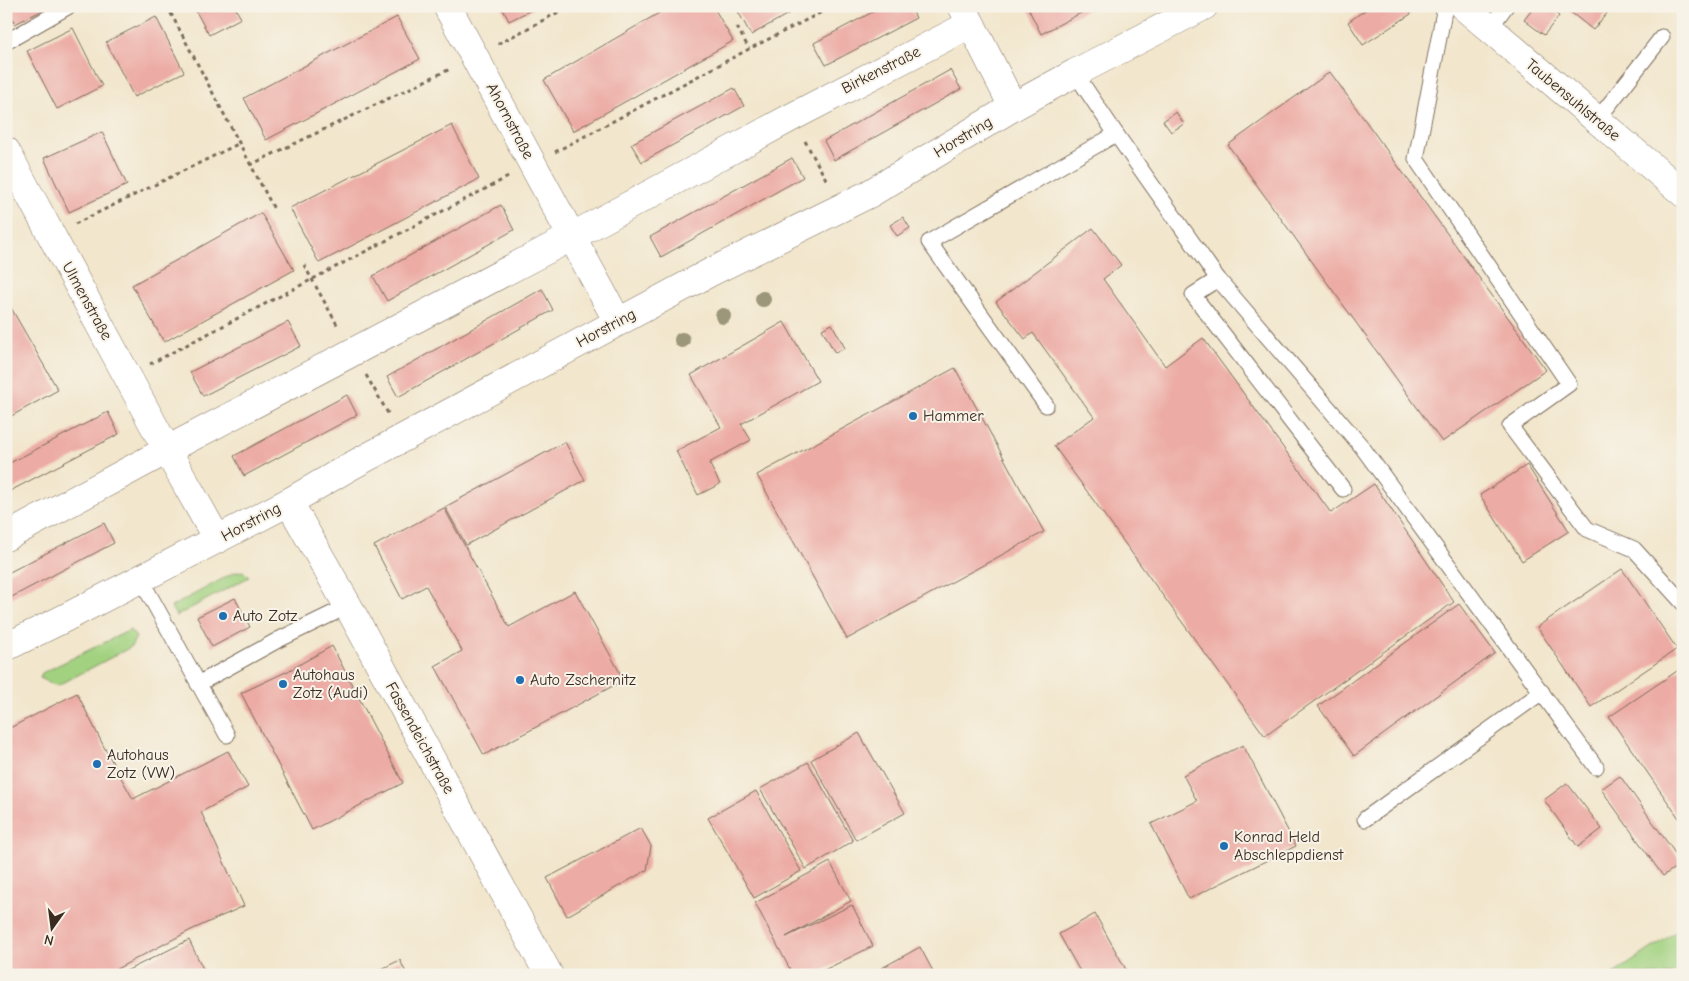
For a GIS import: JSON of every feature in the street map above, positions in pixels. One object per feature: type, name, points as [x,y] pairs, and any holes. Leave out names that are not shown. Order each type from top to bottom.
[{"type":"street","name":"Ahornstraße","points":[[447,6],[618,322]]},
{"type":"street","name":"Horstring","points":[[6,646],[289,502],[403,438],[711,272],[869,194],[1013,107],[1204,6]]},
{"type":"street","name":"Taubensuhlstraße","points":[[1462,6],[1683,193]]},
{"type":"street","name":"Birkenstraße","points":[[792,117],[967,12],[1013,107]]},
{"type":"street","points":[[6,537],[571,237],[792,117]]},
{"type":"street","name":"Ulmenstraße","points":[[6,151],[217,539]]},
{"type":"street","name":"Fassendeichstraße","points":[[289,502],[348,606],[549,975]]},
{"type":"lane","points":[[6,42],[70,6]]},
{"type":"lane","points":[[1445,6],[1416,159],[1569,384],[1510,426],[1586,529],[1634,549],[1683,603]]},
{"type":"lane","points":[[1489,29],[1506,6]]},
{"type":"lane","points":[[1597,120],[1662,37]]},
{"type":"lane","points":[[1075,73],[1218,279],[1362,447],[1596,767]]},
{"type":"lane","points":[[1046,405],[929,242],[1116,134]]},
{"type":"lane","points":[[1218,279],[1193,295],[1343,489]]},
{"type":"lane","points":[[140,578],[227,735]]},
{"type":"lane","points":[[198,684],[278,640],[348,606]]},
{"type":"lane","points":[[1365,819],[1542,692]]},
{"type":"path","points":[[167,6],[238,144],[274,209]]},
{"type":"path","points":[[250,166],[475,56],[570,6]]},
{"type":"path","points":[[128,376],[834,6]]},
{"type":"path","points":[[737,27],[749,49]]},
{"type":"path","points":[[792,117],[842,208]]},
{"type":"path","points":[[51,235],[238,144]]},
{"type":"path","points":[[304,265],[352,352],[403,438]]},
{"type":"green space","points":[[243,571],[249,577],[176,616],[171,607],[233,573]]},
{"type":"green space","points":[[130,630],[136,637],[131,647],[57,686],[40,678],[42,673]]},
{"type":"green space","points":[[1683,927],[1683,965],[1670,975],[1612,975]]},
{"type":"building","points":[[6,6],[51,6],[15,24]]},
{"type":"building","points":[[193,6],[234,6],[241,18],[209,35]]},
{"type":"building","points":[[501,6],[539,6],[509,21]]},
{"type":"building","points":[[671,6],[713,6],[733,41],[573,131],[544,80]]},
{"type":"building","points":[[735,6],[802,6],[751,35]]},
{"type":"building","points":[[884,6],[910,6],[916,18],[826,65],[814,43]]},
{"type":"building","points":[[1036,6],[1094,6],[1041,34],[1029,10]]},
{"type":"building","points":[[1371,6],[1406,6],[1411,14],[1363,45],[1348,22]]},
{"type":"building","points":[[1535,6],[1547,6],[1559,16],[1544,35],[1524,20]]},
{"type":"building","points":[[1571,6],[1613,6],[1593,30],[1568,10]]},
{"type":"building","points":[[156,17],[184,72],[134,97],[106,42]]},
{"type":"building","points":[[397,17],[420,59],[266,140],[244,98]]},
{"type":"building","points":[[73,28],[102,86],[57,109],[27,51]]},
{"type":"building","points":[[950,70],[961,89],[834,160],[824,141]]},
{"type":"building","points":[[1330,72],[1546,370],[1442,442],[1228,145]]},
{"type":"building","points":[[734,88],[744,106],[642,162],[631,144]]},
{"type":"building","points":[[1176,112],[1184,124],[1171,132],[1163,121]]},
{"type":"building","points":[[452,125],[479,179],[319,263],[290,208]]},
{"type":"building","points":[[102,132],[127,185],[69,212],[44,158]]},
{"type":"building","points":[[792,158],[803,177],[661,257],[650,237]]},
{"type":"building","points":[[501,205],[514,230],[387,301],[373,276]]},
{"type":"building","points":[[261,213],[294,270],[164,342],[132,285]]},
{"type":"building","points":[[903,217],[910,228],[897,236],[890,225]]},
{"type":"building","points":[[1093,228],[1121,265],[1103,279],[1165,366],[1203,338],[1331,513],[1374,484],[1454,602],[1265,736],[1054,446],[1094,417],[1033,333],[1025,339],[996,302]]},
{"type":"building","points":[[542,289],[553,310],[398,397],[387,377]]},
{"type":"building","points":[[6,299],[58,390],[6,419]]},
{"type":"building","points":[[288,322],[301,346],[203,396],[190,372]]},
{"type":"building","points":[[784,322],[818,381],[741,424],[751,440],[709,463],[720,484],[698,495],[676,451],[721,427],[691,375]]},
{"type":"building","points":[[832,324],[845,348],[835,353],[822,329]]},
{"type":"building","points":[[955,368],[1044,532],[847,639],[757,475]]},
{"type":"building","points":[[347,395],[357,415],[244,476],[234,456]]},
{"type":"building","points":[[108,412],[119,434],[6,493],[6,465]]},
{"type":"building","points":[[565,442],[585,480],[466,545],[445,507]]},
{"type":"building","points":[[1527,465],[1569,531],[1522,561],[1480,495]]},
{"type":"building","points":[[444,508],[509,627],[575,591],[624,680],[484,755],[435,666],[462,651],[426,586],[402,599],[374,546]]},
{"type":"building","points":[[104,523],[114,543],[6,600],[6,574]]},
{"type":"building","points":[[1622,569],[1677,649],[1591,707],[1537,627]]},
{"type":"building","points":[[235,598],[250,627],[212,647],[197,617]]},
{"type":"building","points":[[1459,604],[1495,653],[1354,756],[1318,706]]},
{"type":"building","points":[[332,646],[403,783],[312,830],[241,693],[288,671]]},
{"type":"building","points":[[1683,667],[1683,824],[1609,717]]},
{"type":"building","points":[[77,693],[133,799],[228,751],[248,787],[201,812],[244,906],[191,930],[105,975],[6,975],[6,730]]},
{"type":"building","points":[[859,733],[905,813],[856,840],[811,760]]},
{"type":"building","points":[[1243,745],[1296,846],[1189,899],[1151,824],[1197,801],[1183,775]]},
{"type":"building","points":[[808,762],[853,841],[806,869],[760,789]]},
{"type":"building","points":[[1620,776],[1682,863],[1663,876],[1601,789]]},
{"type":"building","points":[[1567,783],[1602,829],[1578,847],[1544,800]]},
{"type":"building","points":[[756,791],[801,871],[754,898],[708,818]]},
{"type":"building","points":[[641,828],[651,846],[647,870],[567,916],[547,878]]},
{"type":"building","points":[[830,862],[851,901],[786,937],[852,905],[873,946],[814,975],[793,975],[755,903]]},
{"type":"building","points":[[1095,914],[1129,975],[1082,975],[1059,934]]},
{"type":"building","points":[[189,940],[206,975],[118,975]]},
{"type":"building","points":[[920,947],[935,975],[869,975]]},
{"type":"building","points":[[400,960],[407,975],[369,975]]},
{"type":"place","name":"Hammer","points":[[913,416]]},
{"type":"place","name":"Auto Zotz","points":[[223,616]]},
{"type":"place","name":"Auto Zschernitz","points":[[520,680]]},
{"type":"place","name":"Autohaus Zotz (Audi)","points":[[283,684]]},
{"type":"place","name":"Autohaus Zotz (VW)","points":[[97,764]]},
{"type":"place","name":"Konrad Held Abschleppdienst","points":[[1224,846]]}]
